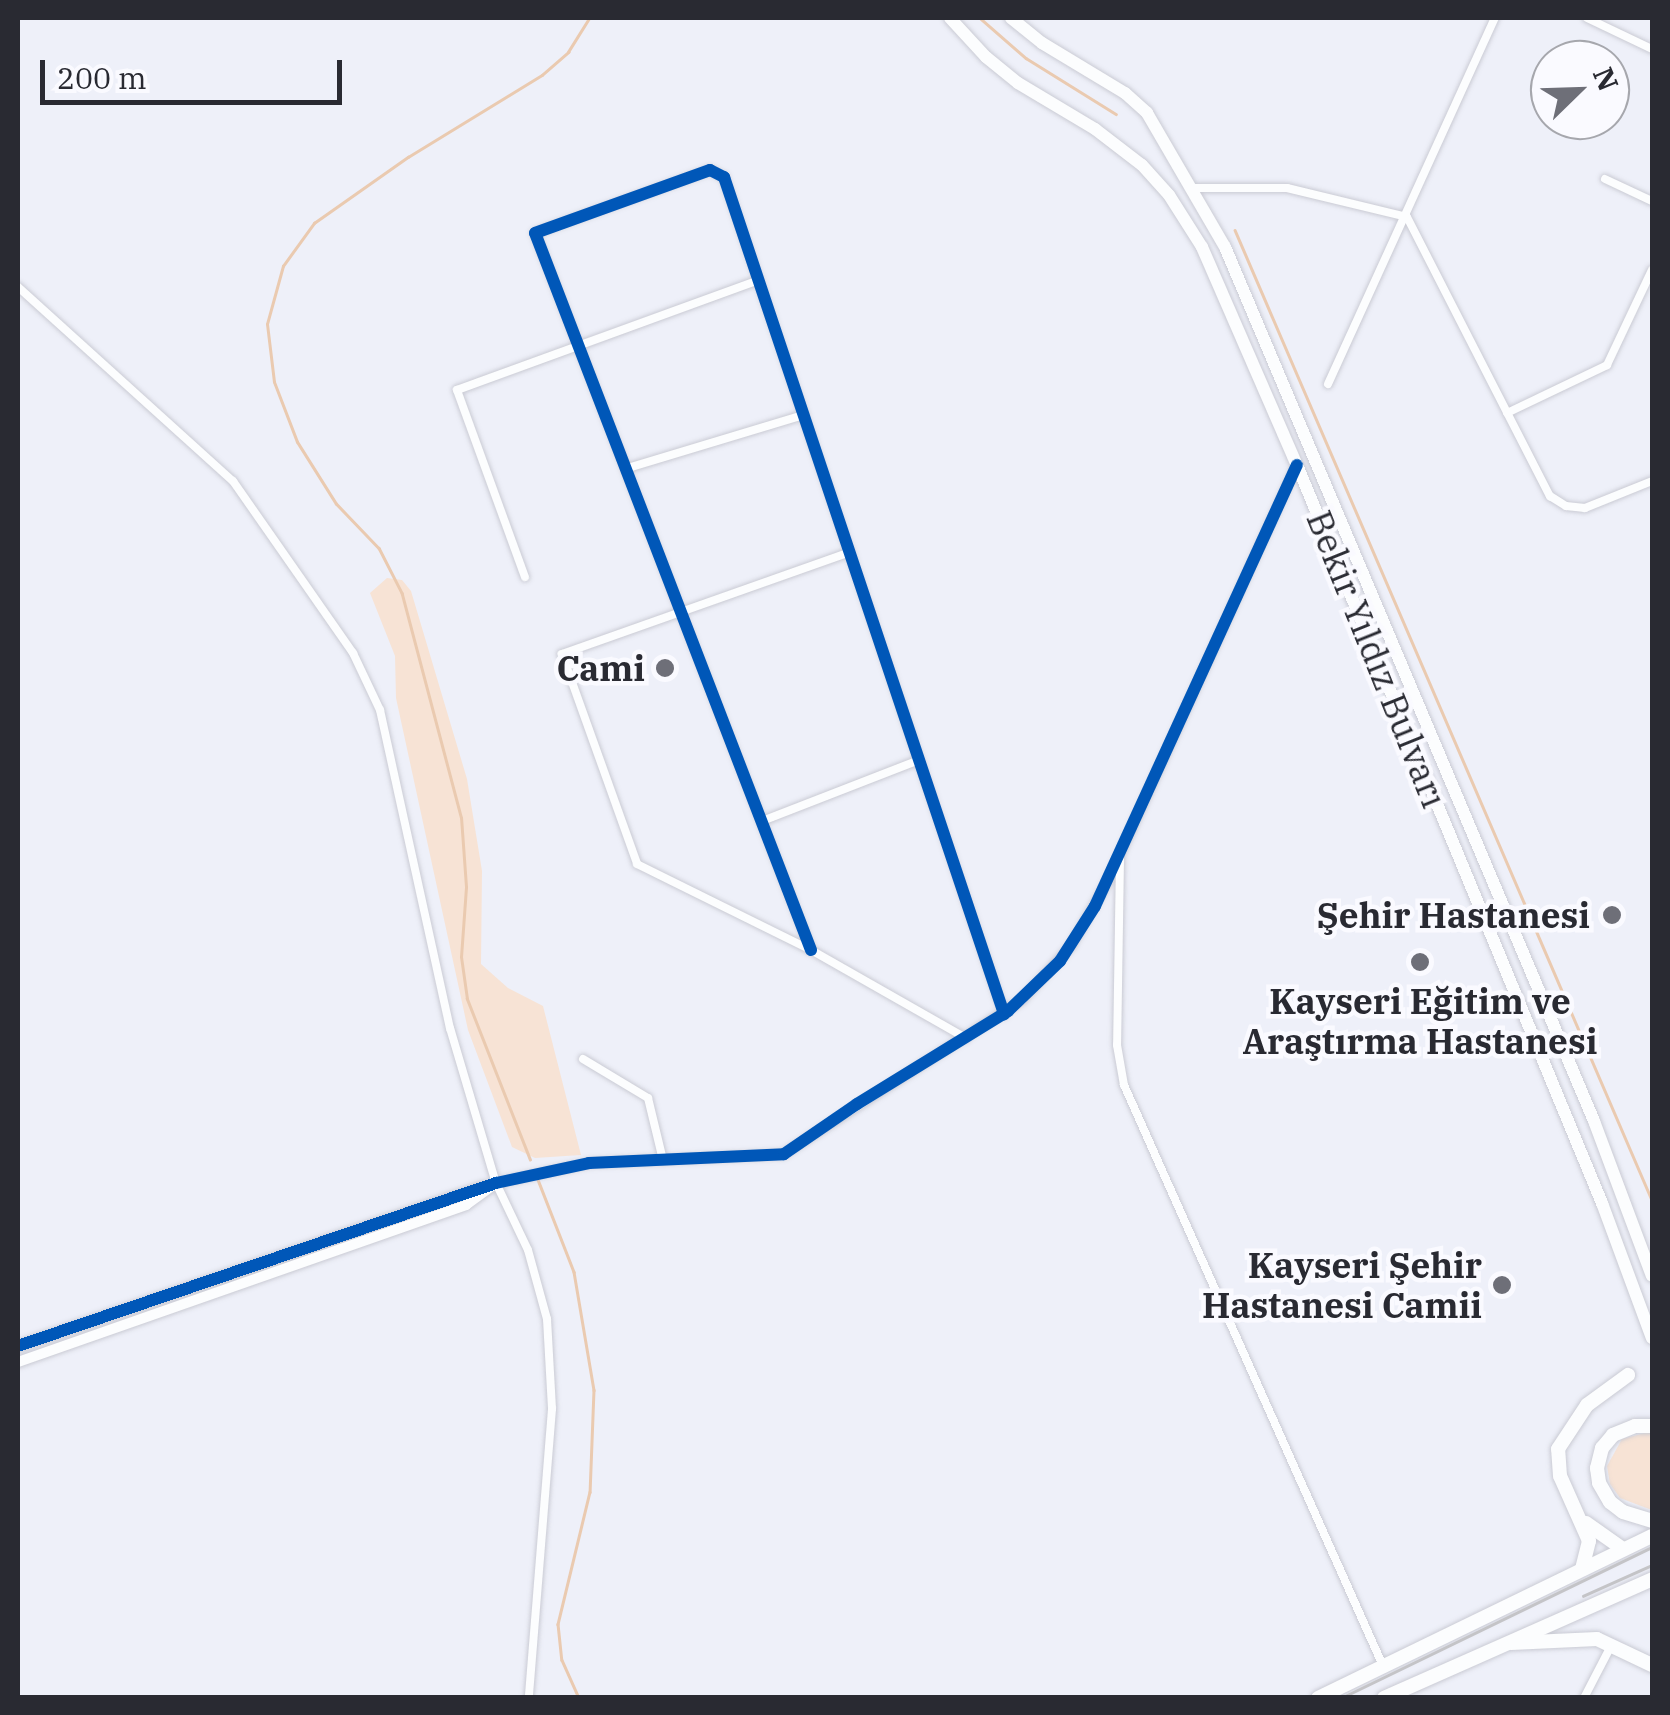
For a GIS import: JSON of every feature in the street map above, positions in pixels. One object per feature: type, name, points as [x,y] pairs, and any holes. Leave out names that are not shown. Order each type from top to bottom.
[{"type":"highway","points":[[1582,1569],[1589,1541],[1558,1469],[1560,1443],[1587,1405],[1628,1376]]},
{"type":"highway","points":[[1652,1426],[1635,1426],[1614,1435],[1602,1448],[1597,1468],[1602,1490],[1610,1502],[1652,1521]]},
{"type":"highway","points":[[1582,1519],[1623,1549]]},
{"type":"highway","points":[[1318,1698],[1652,1536]]},
{"type":"highway","points":[[1384,1698],[1652,1579]]},
{"type":"highway","points":[[1501,1644],[1584,1638],[1612,1644],[1652,1665]]},
{"type":"main road","name":"Bekir Yıldız Bulvarı","points":[[950,18],[1000,69],[1111,140],[1170,195],[1202,248],[1297,466],[1594,1185],[1652,1338]]},
{"type":"main road","name":"Bekir Yıldız Bulvarı","points":[[1011,18],[1042,43],[1136,103],[1194,188],[1262,328],[1594,1122],[1652,1276]]},
{"type":"street","points":[[1328,384],[1408,218],[1495,18]]},
{"type":"street","points":[[1587,18],[1652,49]]},
{"type":"street","points":[[811,950],[535,233],[706,170],[724,177],[1004,1014]]},
{"type":"street","points":[[1605,179],[1652,201]]},
{"type":"street","points":[[1194,188],[1287,188],[1408,218],[1546,492],[1560,504],[1592,506],[1652,481]]},
{"type":"street","points":[[1507,413],[1603,370],[1652,270]]},
{"type":"street","points":[[526,577],[457,390],[759,280]]},
{"type":"street","points":[[18,286],[233,481],[293,562],[363,672],[390,740],[450,1028],[496,1184],[536,1272],[552,1364],[529,1698]]},
{"type":"street","points":[[628,468],[804,415]]},
{"type":"street","points":[[18,1346],[496,1184],[589,1164],[784,1154],[1004,1014],[1060,960],[1120,854],[1297,466]]},
{"type":"street","points":[[850,552],[562,654],[637,864],[811,950],[966,1038]]},
{"type":"street","points":[[762,821],[919,760]]},
{"type":"street","points":[[1120,854],[1117,1045],[1124,1086],[1383,1666]]},
{"type":"street","points":[[583,1059],[648,1098],[663,1160]]},
{"type":"street","points":[[18,1362],[466,1204],[496,1184]]},
{"type":"street","points":[[1584,1698],[1612,1644]]},
{"type":"shaded area","points":[[387,578],[402,580],[411,591],[467,779],[482,871],[481,964],[508,988],[543,1006],[581,1155],[535,1158],[512,1147],[468,1030],[396,698],[395,656],[370,593]]},
{"type":"shaded area","points":[[1652,1431],[1649,1509],[1620,1498],[1610,1484],[1607,1466],[1622,1439]]},
{"type":"waterway","points":[[530,1160],[467,999],[461,957],[466,887],[461,818],[402,594],[379,549],[336,504],[297,442],[274,382],[267,324],[283,266],[314,223],[408,157],[542,75],[568,52],[589,18]]},
{"type":"waterway","points":[[980,18],[1026,58],[1116,114]]},
{"type":"waterway","points":[[1235,230],[1652,1200]]},
{"type":"waterway","points":[[537,1177],[574,1272],[594,1390],[590,1492],[558,1624],[562,1660],[579,1698]]},
{"type":"tram line","points":[[1341,1698],[1652,1547]]},
{"type":"tram line","points":[[1583,1596],[1652,1565]]},
{"type":"cycle path","points":[[811,950],[535,233],[710,170],[724,177],[1004,1014]]},
{"type":"cycle path","points":[[18,1346],[496,1183],[589,1163],[784,1154],[1008,1011],[1060,961],[1095,906],[1297,465]]},
{"type":"place","name":"Cami","points":[[665,668]]},
{"type":"place","name":"Şehir Hastanesi","points":[[1612,915]]},
{"type":"place","name":"Kayseri Eğitim ve Araştırma Hastanesi","points":[[1420,962]]},
{"type":"place","name":"Kayseri Şehir Hastanesi Camii","points":[[1502,1285]]}]
